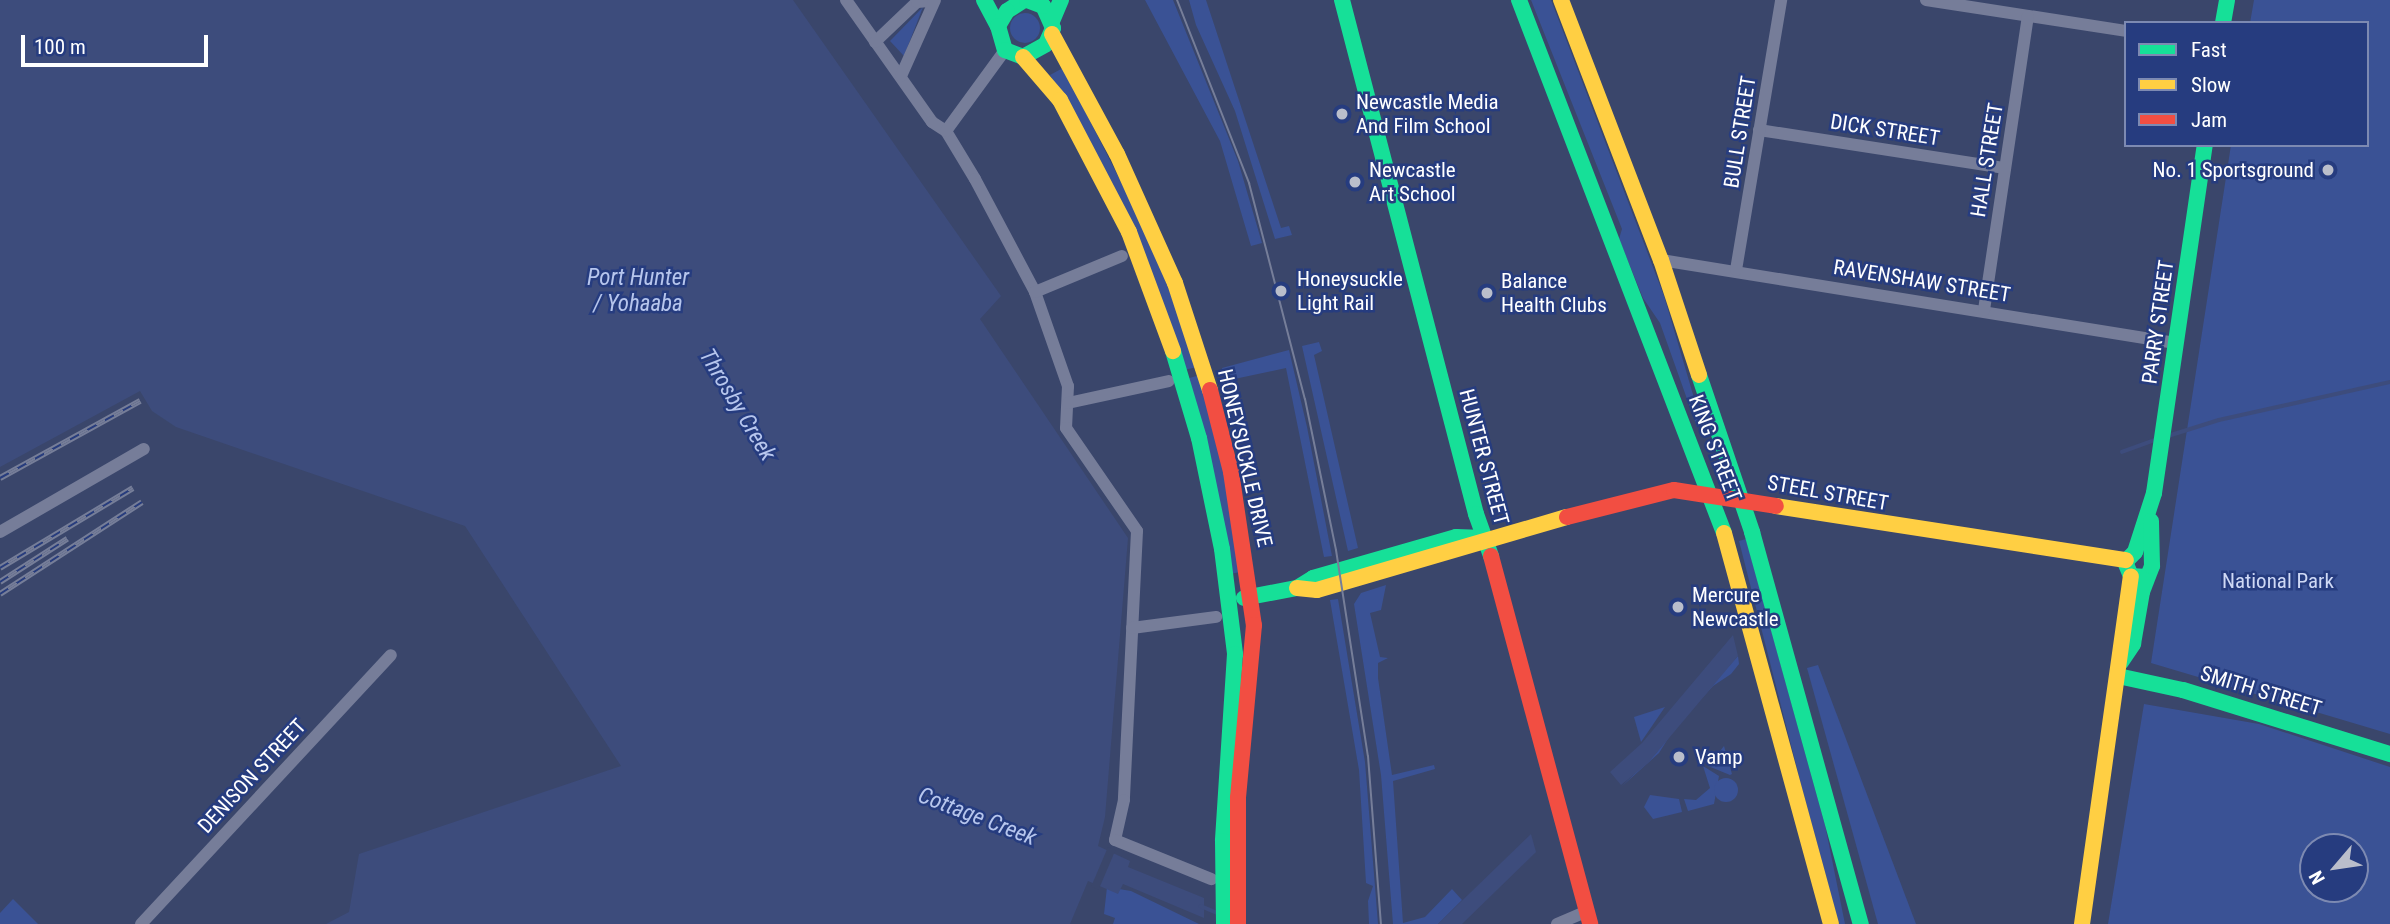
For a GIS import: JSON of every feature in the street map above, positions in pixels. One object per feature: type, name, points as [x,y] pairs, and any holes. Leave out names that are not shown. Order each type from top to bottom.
[{"type":"main road","points":[[984,0],[998,26],[1005,50],[1023,57],[1039,50],[1052,27],[1061,0]]},
{"type":"main road","points":[[998,26],[1007,10],[1030,0],[1052,27]]},
{"type":"main road","name":"HUNTER STREET","points":[[1342,0],[1484,538],[1589,918]]},
{"type":"main road","name":"KING STREET","points":[[1519,0],[1709,494],[1756,644],[1831,924]]},
{"type":"main road","name":"KING STREET","points":[[1561,0],[1661,260],[1741,499],[1861,924]]},
{"type":"main road","points":[[2223,21],[2227,0]]},
{"type":"main road","name":"HONEYSUCKLE DRIVE","points":[[1052,27],[1140,202],[1190,324],[1231,472],[1252,597],[1254,653],[1240,764],[1230,902],[1224,924]]},
{"type":"main road","name":"HONEYSUCKLE DRIVE","points":[[1023,57],[1052,86],[1082,137],[1149,281],[1199,438],[1229,600],[1236,691],[1225,806],[1230,902],[1238,924]]},
{"type":"main road","name":"PARRY STREET","points":[[2138,577],[2151,559],[2151,505],[2165,431],[2175,343],[2205,147]]},
{"type":"main road","name":"STEEL STREET","points":[[1229,600],[1297,588],[1317,590],[1461,551],[1484,538],[1674,490],[2059,553],[2130,556]]},
{"type":"main road","name":"PARRY STREET","points":[[2081,924],[2119,669],[2133,644],[2138,577],[2130,556],[2151,505]]},
{"type":"main road","points":[[2130,556],[2151,559]]},
{"type":"main road","name":"SMITH STREET","points":[[2119,669],[2390,754]]},
{"type":"street","points":[[846,0],[932,122],[946,131],[1035,292],[1068,386],[1066,428],[1136,531],[1124,800],[1115,840],[1210,879]]},
{"type":"street","name":"BULL STREET","points":[[1736,270],[1781,0]]},
{"type":"street","points":[[1926,0],[2124,31]]},
{"type":"street","points":[[875,42],[917,2],[934,1],[901,76]]},
{"type":"street","name":"HALL STREET","points":[[1984,310],[2028,16]]},
{"type":"street","points":[[946,131],[1005,50]]},
{"type":"street","name":"DICK STREET","points":[[1759,130],[2005,167]]},
{"type":"street","points":[[1035,292],[1122,256]]},
{"type":"street","name":"RAVENSHAW STREET","points":[[1661,260],[1984,310],[2175,343]]},
{"type":"street","points":[[1068,403],[1169,381]]},
{"type":"street","points":[[0,532],[144,449]]},
{"type":"street","points":[[1132,628],[1216,617]]},
{"type":"street","name":"DENISON STREET","points":[[141,924],[391,655]]},
{"type":"street","points":[[1557,924],[1589,918]]},
{"type":"green space","points":[[1145,0],[1173,0],[1238,161],[1262,243],[1251,246],[1220,141]]},
{"type":"green space","points":[[1189,0],[1206,0],[1281,228],[1289,226],[1292,235],[1275,239],[1235,111],[1196,25]]},
{"type":"green space","points":[[1531,0],[1551,0],[1664,296],[1702,425],[1697,427],[1660,323],[1643,298],[1619,239],[1622,229]]},
{"type":"green space","name":"National Park","points":[[2254,0],[2390,0],[2390,734],[2151,663],[2231,147],[2369,147],[2369,21],[2250,21]]},
{"type":"green space","points":[[923,7],[904,56],[890,41]]},
{"type":"green space","points":[[1025,13],[1036,17],[1040,28],[1036,39],[1025,43],[1014,39],[1010,28],[1014,17]]},
{"type":"green space","points":[[1063,68],[1151,241],[1197,367],[1184,370],[1075,117],[1050,75]]},
{"type":"green space","points":[[1319,342],[1322,351],[1314,355],[1358,548],[1348,551],[1302,346]]},
{"type":"green space","points":[[1289,350],[1332,556],[1324,557],[1286,368],[1225,381],[1222,368]]},
{"type":"green space","points":[[1200,375],[1227,484],[1240,572],[1230,574],[1186,379]]},
{"type":"green space","points":[[1746,539],[1825,825],[1845,924],[1839,924],[1803,792],[1739,541]]},
{"type":"green space","points":[[1386,585],[1381,610],[1370,613],[1380,657],[1388,658],[1378,663],[1378,678],[1392,775],[1434,765],[1435,769],[1393,781],[1403,923],[1425,917],[1452,889],[1462,900],[1438,924],[1393,924],[1381,775],[1354,604],[1361,593]]},
{"type":"green space","points":[[1338,599],[1365,762],[1378,924],[1369,924],[1368,901],[1373,886],[1366,883],[1359,770],[1330,600]]},
{"type":"green space","points":[[1738,656],[1739,664],[1731,674],[1713,686],[1674,729],[1659,753],[1621,787],[1657,752],[1674,726]]},
{"type":"green space","points":[[1818,665],[1916,924],[1878,924],[1807,668]]},
{"type":"green space","points":[[2144,704],[2259,724],[2390,767],[2390,924],[2108,924]]},
{"type":"green space","points":[[1665,707],[1641,742],[1634,717]]},
{"type":"green space","points":[[1724,746],[1732,774],[1730,775],[1708,766]]},
{"type":"green space","points":[[1703,766],[1719,776],[1714,804],[1688,811],[1684,799],[1696,800],[1710,788]]},
{"type":"green space","points":[[1726,778],[1734,782],[1738,790],[1734,798],[1726,802],[1718,798],[1714,790],[1718,782]]},
{"type":"green space","points":[[1650,795],[1679,799],[1682,812],[1653,819],[1644,807]]},
{"type":"green space","points":[[1107,887],[1131,891],[1199,924],[1113,924],[1115,918],[1104,914]]},
{"type":"green space","points":[[13,899],[38,924],[0,924],[0,913]]},
{"type":"water","name":"Port Hunter / Yohaaba","points":[[0,0],[793,0],[1001,296],[980,319],[1128,538],[1105,817],[1098,846],[1130,861],[1128,867],[1204,898],[1204,918],[1123,884],[1118,894],[1088,881],[1070,924],[326,924],[349,912],[359,854],[621,766],[465,526],[176,427],[152,411],[140,391],[0,467]]},
{"type":"water","points":[[1733,635],[1738,656],[1648,763],[1621,785],[1610,772],[1642,743]]},
{"type":"water","points":[[1531,834],[1536,852],[1462,924],[1438,924]]},
{"type":"pier","points":[[1108,847],[1115,850],[1099,890],[1091,887]]},
{"type":"waterway","points":[[2168,436],[2219,420],[2390,382]]},
{"type":"waterway","points":[[2122,452],[2157,439]]},
{"type":"waterway","points":[[1201,906],[1220,914]]},
{"type":"tram line","points":[[1177,0],[1249,183],[1305,399],[1336,550],[1368,756],[1381,924]]},
{"type":"railway","points":[[0,478],[140,401]]},
{"type":"railway","points":[[0,568],[133,488]]},
{"type":"railway","points":[[0,594],[142,502]]},
{"type":"railway","points":[[0,582],[67,539]]},
{"type":"traffic: fast","points":[[984,0],[998,26]]},
{"type":"traffic: fast","points":[[1024,0],[1007,11],[998,26],[1005,50],[1023,57],[1046,44],[1053,28],[1043,6],[1027,0]]},
{"type":"traffic: fast","points":[[1052,21],[1061,0]]},
{"type":"traffic: fast","points":[[1342,0],[1476,514],[1491,556]]},
{"type":"traffic: fast","points":[[1519,0],[1724,533]]},
{"type":"traffic: fast","points":[[2223,21],[2227,0]]},
{"type":"traffic: fast","points":[[2146,577],[2131,576],[2125,562],[2135,552],[2154,493],[2205,147]]},
{"type":"traffic: fast","points":[[1173,351],[1199,438],[1222,549],[1235,654],[1223,841],[1224,924]]},
{"type":"traffic: fast","points":[[1699,375],[1752,532],[1861,924]]},
{"type":"traffic: fast","points":[[2121,662],[2133,644],[2142,592],[2152,566],[2151,521]]},
{"type":"traffic: fast","points":[[1244,598],[1297,588],[1313,578],[1456,537],[1484,538]]},
{"type":"traffic: fast","points":[[2118,676],[2183,690],[2390,754]]},
{"type":"traffic: slow","points":[[1561,0],[1661,260],[1699,375]]},
{"type":"traffic: slow","points":[[1052,34],[1117,154],[1175,283],[1210,390]]},
{"type":"traffic: slow","points":[[1023,57],[1060,100],[1129,232],[1173,351]]},
{"type":"traffic: slow","points":[[1776,506],[2126,560]]},
{"type":"traffic: slow","points":[[1297,588],[1317,590],[1567,517]]},
{"type":"traffic: slow","points":[[1724,533],[1831,924]]},
{"type":"traffic: slow","points":[[2082,924],[2131,576]]},
{"type":"traffic: jam","points":[[1210,390],[1231,472],[1254,625],[1238,798],[1238,924]]},
{"type":"traffic: jam","points":[[1567,517],[1674,490],[1776,506]]},
{"type":"traffic: jam","points":[[1491,556],[1590,924]]},
{"type":"place","name":"Newcastle Media And Film School","points":[[1342,114]]},
{"type":"place","name":"No. 1 Sportsground","points":[[2328,170]]},
{"type":"place","name":"Newcastle Art School","points":[[1355,182]]},
{"type":"place","name":"Honeysuckle Light Rail","points":[[1281,291]]},
{"type":"place","name":"Balance Health Clubs","points":[[1487,293]]},
{"type":"place","name":"Mercure Newcastle","points":[[1678,607]]},
{"type":"place","name":"Vamp","points":[[1679,757]]},
{"type":"water label","name":"Throsby Creek","points":[[737,405]]},
{"type":"water label","name":"Cottage Creek","points":[[977,817]]}]
